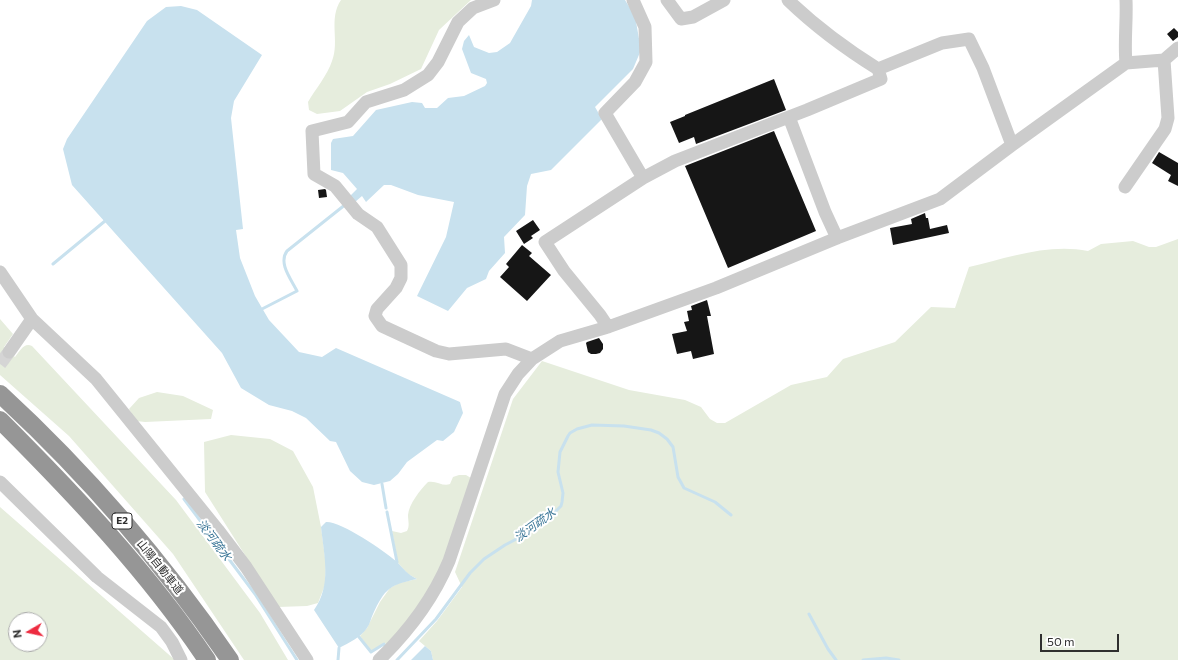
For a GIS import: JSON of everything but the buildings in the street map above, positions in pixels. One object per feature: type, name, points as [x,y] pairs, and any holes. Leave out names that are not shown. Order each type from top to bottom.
[{"type":"highway","name":"山陽自動車道","points":[[0,394],[71,463],[128,528],[192,607],[230,660]]},
{"type":"highway","name":"山陽自動車道","points":[[0,420],[56,476],[114,540],[138,569],[207,660]]},
{"type":"street","points":[[494,0],[473,8],[458,22],[438,62],[428,75],[404,90],[366,102],[348,122],[312,131],[314,174],[335,186],[358,214],[377,227],[401,265],[401,278],[396,288],[377,309],[376,316],[382,326],[436,351],[449,354],[506,348],[532,359]]},
{"type":"street","points":[[633,0],[645,27],[646,62],[635,82],[606,113],[644,178]]},
{"type":"street","points":[[667,0],[682,19],[693,17],[724,0]]},
{"type":"street","points":[[608,327],[564,271],[544,242],[644,178],[675,161],[807,110],[881,79],[878,69],[849,50],[807,18],[788,0]]},
{"type":"street","points":[[1126,0],[1126,64]]},
{"type":"street","points":[[878,69],[942,43],[969,39],[983,68],[1012,145]]},
{"type":"street","points":[[379,660],[413,623],[444,573],[450,561],[505,394],[518,374],[532,359],[560,341],[608,327],[716,288],[836,238],[940,199],[1012,145],[1126,64],[1164,60],[1178,48]]},
{"type":"street","points":[[1125,187],[1165,129],[1168,118],[1164,60]]},
{"type":"street","points":[[789,117],[836,238]]},
{"type":"street","points":[[0,272],[32,319],[96,379],[218,530],[250,574],[307,660]]},
{"type":"street","points":[[9,352],[32,319]]},
{"type":"street","points":[[0,482],[97,577],[160,627],[172,642],[181,660]]},
{"type":"green space","points":[[341,0],[471,0],[439,30],[421,69],[390,84],[367,92],[340,111],[317,114],[309,110],[308,102],[332,61],[335,46],[335,15]]},
{"type":"green space","points":[[1178,239],[1178,660],[433,660],[431,651],[419,641],[437,621],[462,587],[455,572],[513,399],[542,361],[629,390],[685,400],[701,407],[710,419],[717,423],[725,423],[791,385],[827,377],[843,359],[895,342],[931,307],[955,308],[969,267],[1043,250],[1073,249],[1088,251],[1101,244],[1133,241],[1149,247],[1156,247]]},
{"type":"green space","points":[[0,319],[13,334],[4,347],[15,357],[24,346],[32,346],[176,500],[260,613],[288,660],[244,660],[173,554],[69,436],[0,375]]},
{"type":"green space","points":[[157,392],[183,396],[213,410],[211,419],[145,422],[136,421],[129,409],[139,398]]},
{"type":"green space","points":[[231,435],[270,439],[293,451],[313,487],[321,527],[326,565],[325,585],[318,603],[307,606],[278,607],[205,492],[204,442]]},
{"type":"green space","points":[[466,475],[471,478],[446,556],[420,605],[387,646],[385,643],[371,651],[360,636],[367,628],[380,602],[390,588],[399,583],[417,579],[408,574],[398,563],[392,531],[401,533],[407,531],[409,525],[408,515],[410,506],[418,493],[428,482],[447,485],[450,484],[453,477]]},
{"type":"green space","points":[[0,507],[175,660],[0,660]]},
{"type":"water","points":[[532,0],[625,0],[635,16],[641,50],[633,69],[595,107],[602,119],[551,170],[531,174],[527,186],[525,215],[504,237],[505,253],[489,271],[486,279],[467,288],[448,311],[417,296],[446,237],[454,202],[418,195],[391,185],[384,185],[366,202],[362,196],[355,202],[350,196],[357,189],[343,173],[331,170],[331,143],[333,139],[353,136],[376,110],[412,102],[422,103],[425,108],[437,108],[448,98],[464,96],[485,86],[487,83],[486,79],[471,73],[462,49],[464,41],[469,35],[474,47],[489,53],[497,52],[510,43],[531,6]]},
{"type":"water","points":[[181,6],[197,10],[262,55],[234,101],[231,118],[243,229],[236,230],[240,258],[255,296],[269,320],[299,352],[322,357],[336,348],[460,402],[463,413],[454,432],[443,441],[437,440],[407,462],[398,474],[390,481],[374,485],[362,482],[350,471],[336,442],[330,441],[306,418],[292,411],[269,405],[241,388],[222,353],[72,185],[63,149],[67,139],[147,21],[166,7]]},
{"type":"water","points":[[326,522],[342,526],[362,537],[390,556],[408,573],[417,579],[400,583],[389,589],[381,598],[369,625],[362,634],[339,648],[314,610],[320,600],[325,580],[325,559],[321,527]]},
{"type":"water","points":[[425,646],[431,651],[433,660],[411,660]]},
{"type":"waterway","points":[[262,309],[297,291],[286,271],[284,261],[287,251],[346,204]]},
{"type":"waterway","points":[[53,264],[105,221]]},
{"type":"waterway","name":"淡河疏水","points":[[397,660],[436,619],[470,573],[484,559],[505,545],[524,535],[561,506],[563,493],[558,472],[560,452],[570,433],[577,429],[592,425],[624,426],[651,430],[659,433],[667,439],[673,447],[678,477],[684,488],[715,502],[731,515]]},
{"type":"waterway","points":[[382,484],[386,508]]},
{"type":"waterway","name":"淡河疏水","points":[[184,499],[255,594],[297,660]]},
{"type":"waterway","points":[[387,512],[397,562]]},
{"type":"waterway","name":"淡河疏水","points":[[809,614],[828,649],[836,660]]},
{"type":"waterway","points":[[359,637],[371,652],[384,644],[385,646]]},
{"type":"waterway","points":[[338,660],[339,648]]},
{"type":"waterway","name":"淡河疏水","points":[[863,660],[886,658],[899,660]]},
{"type":"tunnel","points":[[0,364],[9,352]]}]
